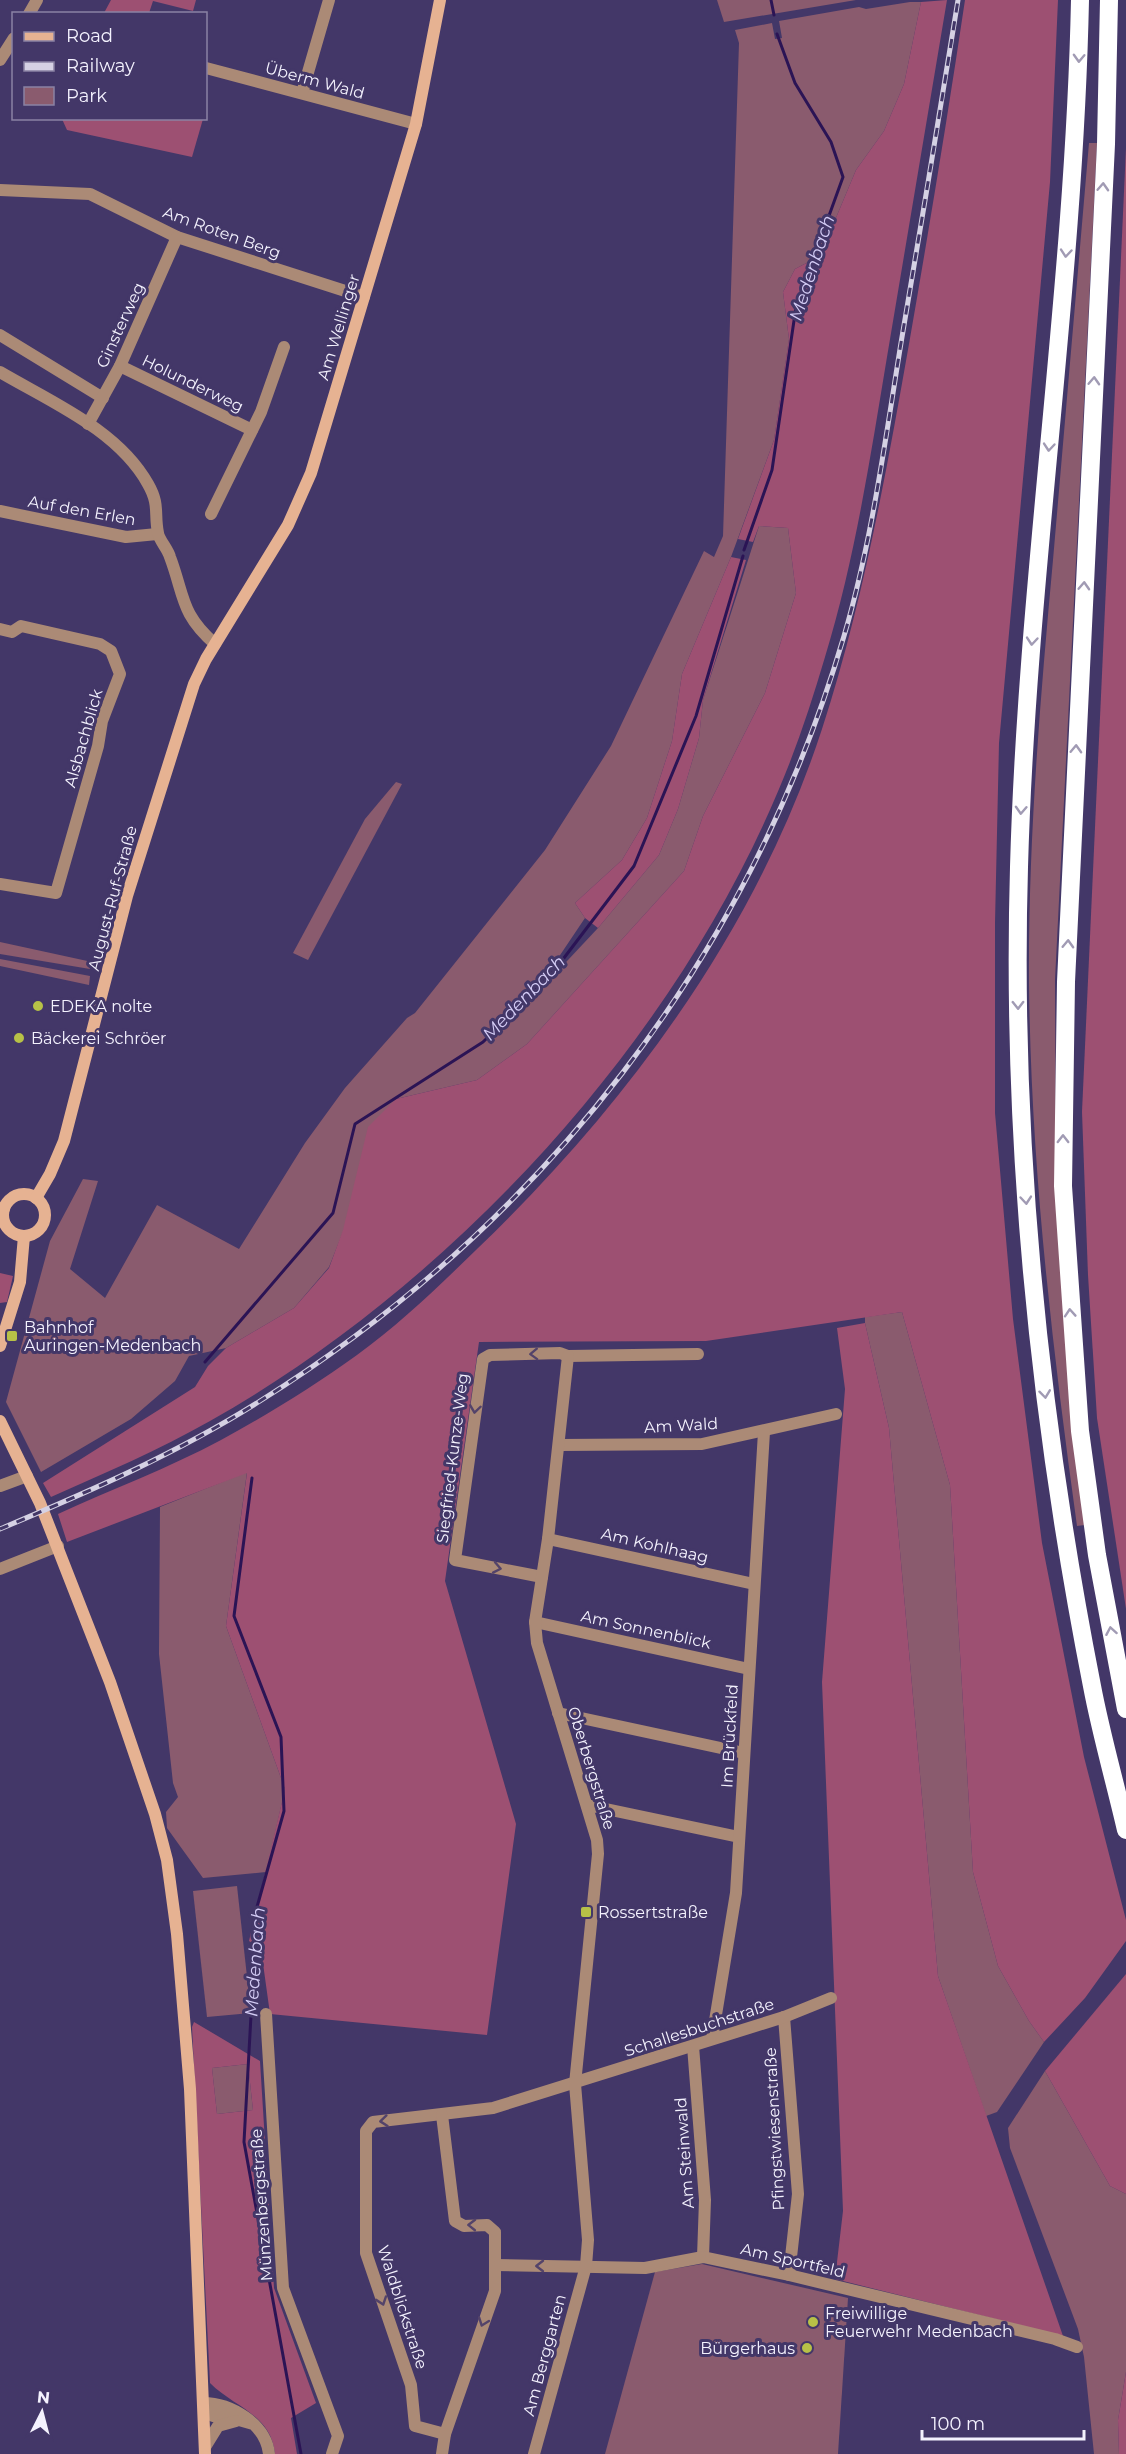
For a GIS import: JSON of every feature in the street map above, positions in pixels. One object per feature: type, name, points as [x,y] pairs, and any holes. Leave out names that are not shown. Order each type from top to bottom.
[{"type":"highway","points":[[1080,0],[1076,146],[1028,687],[1019,868],[1018,1016],[1025,1186],[1050,1438],[1069,1567],[1093,1692],[1126,1830]]},
{"type":"highway","points":[[1109,0],[1106,132],[1066,982],[1063,1186],[1080,1431],[1097,1555],[1126,1709]]},
{"type":"main road","name":"Am Wellinger","points":[[186,709],[194,684],[215,644],[288,525],[311,473],[416,124],[440,0]]},
{"type":"main road","name":"August-Ruf-Straße","points":[[36,1198],[50,1174],[64,1141],[127,896],[186,709]]},
{"type":"main road","points":[[17,1196],[36,1198],[43,1206],[44,1222],[39,1231],[18,1236],[7,1228],[2,1208],[17,1196]]},
{"type":"main road","points":[[0,1346],[20,1282],[24,1236]]},
{"type":"main road","points":[[0,1420],[57,1546],[110,1682],[155,1814],[174,1899],[190,2089],[205,2450]]},
{"type":"street","points":[[302,93],[329,0]]},
{"type":"street","points":[[0,60],[12,41]]},
{"type":"street","name":"Überm Wald","points":[[207,68],[416,124]]},
{"type":"street","name":"Am Roten Berg","points":[[0,190],[90,195],[177,237],[364,297]]},
{"type":"street","name":"Ginsterweg","points":[[88,424],[120,366],[177,237]]},
{"type":"street","points":[[0,335],[103,398]]},
{"type":"street","name":"Holunderweg","points":[[212,514],[252,430],[284,347]]},
{"type":"street","name":"Holunderweg","points":[[120,366],[252,430]]},
{"type":"street","points":[[0,372],[88,424],[122,450],[149,485],[156,502],[157,534],[170,556],[186,610],[197,628],[215,644]]},
{"type":"street","name":"Auf den Erlen","points":[[0,511],[126,537],[157,534]]},
{"type":"street","name":"Alsbachblick","points":[[0,629],[12,632],[21,626],[100,644],[111,651],[120,674],[102,721],[98,746],[56,893],[0,884]]},
{"type":"street","name":"Siegfried-Kunze-Weg","points":[[542,1577],[455,1560],[458,1528],[483,1359],[490,1355],[560,1353],[568,1356]]},
{"type":"street","points":[[568,1356],[698,1354]]},
{"type":"street","name":"Oberbergstraße","points":[[568,1356],[560,1444],[535,1622],[537,1643],[597,1840],[598,1854],[575,2084],[588,2240],[586,2266]]},
{"type":"street","name":"Am Wald","points":[[560,1444],[702,1444],[764,1432],[836,1414]]},
{"type":"street","name":"Im Brückfeld","points":[[712,2039],[736,1893],[764,1432]]},
{"type":"street","points":[[0,1486],[27,1476]]},
{"type":"street","name":"Am Kohlhaag","points":[[548,1539],[754,1584]]},
{"type":"street","points":[[0,1569],[57,1546]]},
{"type":"street","name":"Am Sonnenblick","points":[[535,1622],[749,1669]]},
{"type":"street","points":[[558,1713],[744,1753]]},
{"type":"street","points":[[587,1805],[739,1837]]},
{"type":"street","name":"Schallesbuchstraße","points":[[575,2084],[784,2017],[831,1998]]},
{"type":"street","name":"Münzenbergstraße","points":[[266,2014],[284,2288],[338,2436],[332,2454]]},
{"type":"street","name":"Pfingstwiesenstraße","points":[[784,2017],[798,2194],[789,2275]]},
{"type":"street","name":"Am Steinwald","points":[[693,2046],[705,2200],[703,2258]]},
{"type":"street","name":"Waldblickstraße","points":[[445,2434],[415,2426],[411,2385],[366,2253],[366,2131],[373,2122],[494,2108],[575,2084]]},
{"type":"street","points":[[442,2115],[455,2222],[464,2226],[488,2225],[495,2232],[495,2291],[445,2434],[442,2454]]},
{"type":"street","name":"Am Sportfeld","points":[[495,2265],[645,2268],[703,2258],[789,2275],[1055,2339],[1077,2347]]},
{"type":"street","name":"Am Berggarten","points":[[534,2454],[586,2266]]},
{"type":"street","points":[[202,2403],[213,2416],[248,2422],[265,2437],[269,2454]]},
{"type":"street","points":[[205,2450],[218,2426],[248,2422]]},
{"type":"green space","points":[[717,0],[856,0],[724,22]]},
{"type":"green space","points":[[921,2],[904,84],[884,131],[856,170],[820,256],[795,269],[783,292],[789,339],[774,440],[731,557],[682,674],[672,741],[647,818],[622,860],[575,903],[585,918],[548,973],[518,1004],[523,1008],[598,928],[659,855],[678,809],[699,738],[703,700],[759,526],[788,528],[796,593],[765,693],[703,816],[684,871],[527,1044],[477,1080],[396,1099],[329,1267],[294,1308],[226,1348],[189,1356],[175,1381],[131,1419],[41,1472],[6,1402],[50,1241],[83,1179],[98,1181],[70,1269],[105,1298],[157,1205],[239,1249],[305,1143],[345,1088],[407,1018],[415,1013],[545,850],[611,746],[704,551],[714,557],[723,536],[739,43],[735,30],[772,23],[775,39],[782,38],[779,21],[859,7],[866,9]]},
{"type":"green space","points":[[1089,143],[1097,143],[1055,980],[1056,1185],[1085,1525],[1077,1526],[1051,1323],[1038,1188],[1031,1052],[1029,931],[1039,719]]},
{"type":"green space","points":[[396,782],[402,784],[308,960],[293,953],[365,819]]},
{"type":"green space","points":[[0,942],[92,962],[90,969],[0,954]]},
{"type":"green space","points":[[0,959],[90,976],[89,985],[0,966]]},
{"type":"green space","points":[[902,1312],[950,1485],[973,1872],[998,1966],[1029,2021],[1044,2042],[997,2112],[986,2116],[938,1976],[889,1428],[865,1323],[865,1317]]},
{"type":"green space","points":[[247,1472],[226,1626],[285,1789],[266,1872],[203,1878],[167,1828],[166,1812],[178,1797],[173,1783],[159,1654],[160,1507]]},
{"type":"green space","points":[[237,1886],[251,2013],[207,2017],[193,1891]]},
{"type":"green space","points":[[248,2064],[253,2110],[217,2114],[212,2068]]},
{"type":"green space","points":[[1045,2071],[1110,2186],[1126,2194],[1126,2372],[1118,2420],[1119,2454],[1094,2454],[1084,2357],[1078,2329],[1010,2148],[1008,2128]]},
{"type":"green space","points":[[702,2264],[848,2298],[838,2454],[605,2454],[655,2272]]},
{"type":"shaded area","points":[[111,0],[196,0],[193,11],[153,1],[149,12],[105,12]]},
{"type":"shaded area","points":[[947,0],[868,471],[836,620],[804,724],[779,789],[734,884],[679,977],[615,1066],[545,1150],[468,1229],[386,1301],[299,1365],[210,1421],[152,1451],[51,1497],[43,1483],[195,1387],[208,1366],[226,1348],[294,1308],[329,1268],[343,1230],[368,1127],[396,1099],[477,1080],[527,1044],[684,871],[703,816],[765,693],[796,593],[788,528],[759,526],[753,542],[738,539],[774,440],[789,339],[783,292],[795,269],[820,256],[856,170],[884,131],[904,84],[921,2]]},
{"type":"shaded area","points":[[965,0],[1058,0],[1050,182],[999,743],[995,923],[995,1113],[1013,1319],[1042,1543],[1084,1757],[1126,1920],[1126,1941],[1085,1998],[1044,2042],[1029,2021],[998,1966],[973,1872],[950,1485],[902,1312],[706,1341],[479,1342],[445,1581],[516,1824],[487,2035],[270,2014],[261,1949],[249,1941],[285,1789],[226,1626],[247,1473],[67,1542],[58,1514],[181,1460],[238,1430],[341,1367],[404,1318],[532,1194],[585,1135],[635,1074],[681,1010],[724,943],[762,874],[795,803],[822,729],[850,634],[882,490],[900,393]]},
{"type":"shaded area","points":[[62,120],[203,120],[192,157],[67,130]]},
{"type":"shaded area","points":[[1126,148],[1126,1609],[1097,1418],[1088,1275],[1082,1112]]},
{"type":"shaded area","points":[[731,557],[746,560],[703,700],[699,738],[678,809],[659,855],[598,928],[585,918],[575,903],[622,860],[647,818],[672,741],[682,674]]},
{"type":"shaded area","points":[[0,1273],[13,1276],[7,1302],[0,1303]]},
{"type":"shaded area","points":[[865,1323],[889,1428],[938,1976],[1063,2336],[835,2279],[843,2211],[822,1682],[845,1389],[837,1328]]},
{"type":"shaded area","points":[[1126,1974],[1126,2194],[1110,2186],[1045,2071]]},
{"type":"shaded area","points":[[194,2022],[260,2061],[274,2288],[316,2403],[291,2418],[297,2454],[275,2454],[272,2440],[259,2421],[210,2383],[192,2027]],"holes":[[[248,2064],[253,2110],[217,2114],[212,2068]]]},
{"type":"shaded area","points":[[1126,2372],[1126,2454],[1119,2454],[1118,2420]]},
{"type":"waterway","name":"Medenbach","points":[[771,0],[774,15]]},
{"type":"waterway","name":"Medenbach","points":[[744,550],[772,470],[796,307],[843,177],[831,142],[795,83],[777,34]]},
{"type":"waterway","name":"Medenbach","points":[[205,1362],[333,1213],[355,1124],[483,1042],[551,975],[634,866],[696,716],[743,556]]},
{"type":"waterway","name":"Medenbach","points":[[252,1478],[234,1616],[281,1737],[284,1811],[257,1907],[244,2142],[301,2454]]},
{"type":"railway","points":[[0,1529],[99,1486],[197,1438],[260,1401],[362,1331],[457,1252],[544,1166],[622,1073],[692,973],[752,866],[803,754],[844,636],[854,600],[877,491],[958,0]]},
{"type":"place","name":"EDEKA nolte","points":[[38,1006]]},
{"type":"place","name":"Bäckerei Schröer","points":[[19,1038]]},
{"type":"place","name":"Bahnhof Auringen-Medenbach","points":[[12,1336]]},
{"type":"place","name":"Rossertstraße","points":[[586,1912]]},
{"type":"place","name":"Freiwillige Feuerwehr Medenbach","points":[[813,2322]]},
{"type":"place","name":"Bürgerhaus","points":[[807,2348]]}]
